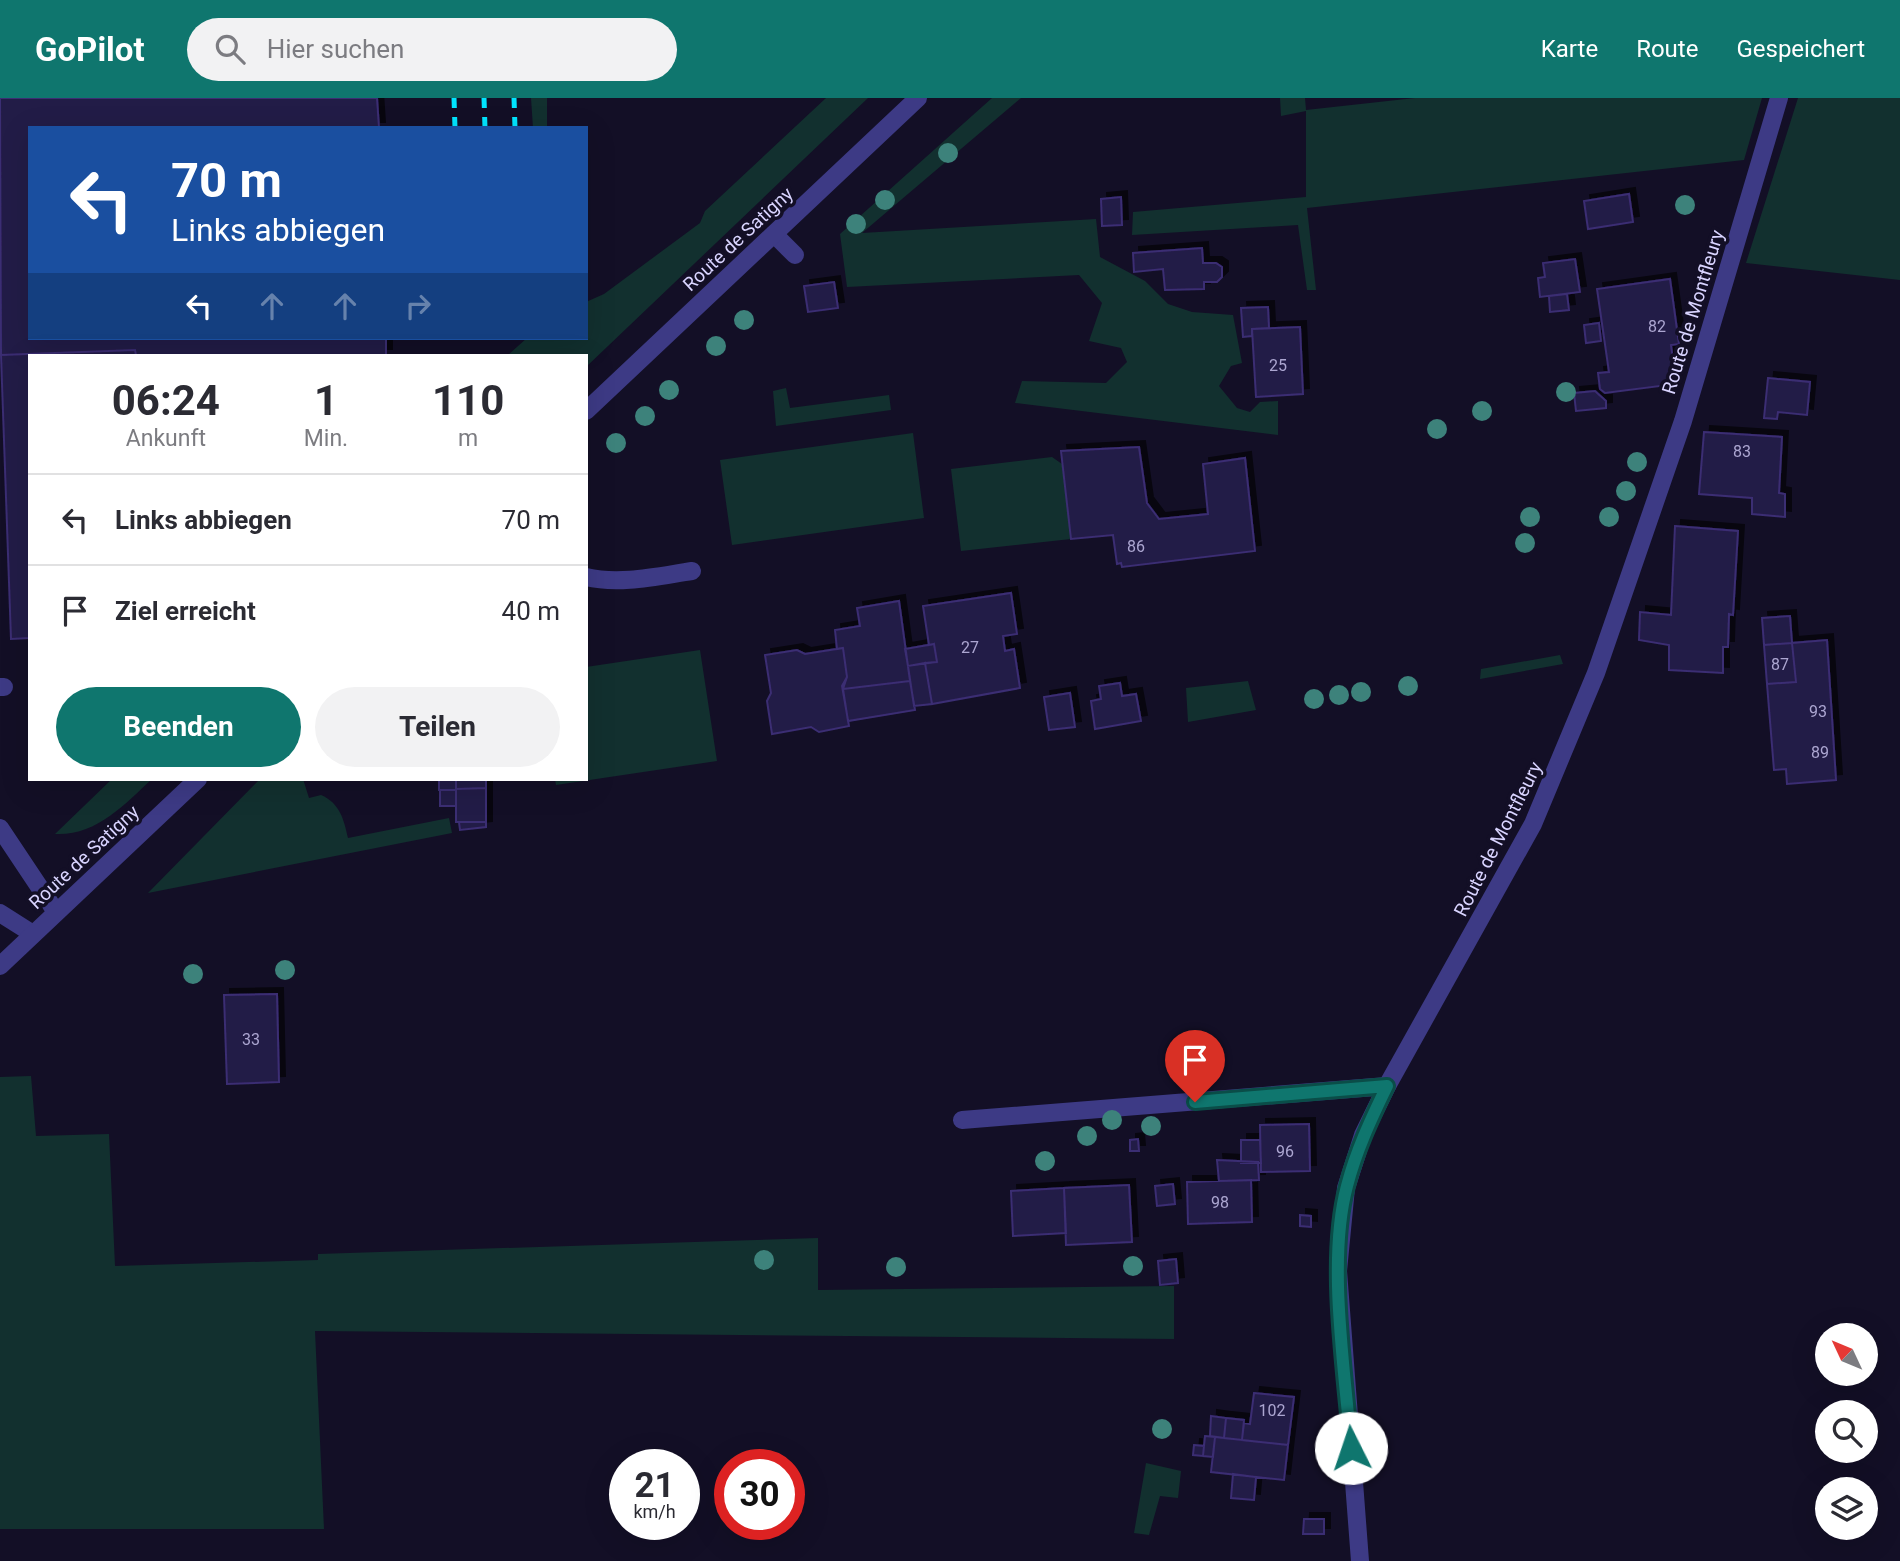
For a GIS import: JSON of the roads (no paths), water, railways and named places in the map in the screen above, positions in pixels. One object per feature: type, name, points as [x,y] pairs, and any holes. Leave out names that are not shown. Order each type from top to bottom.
[{"type":"street","name":"Route de Satigny","points":[[588,409],[918,98]]},
{"type":"street","name":"Route de Montfleury","points":[[1360,1561],[1339,1283],[1346,1188],[1363,1135],[1387,1086],[1533,824],[1596,673],[1683,421],[1779,98]]},
{"type":"street","points":[[774,234],[795,255]]},
{"type":"street","points":[[588,577],[599,580],[634,578],[692,571]]},
{"type":"street","name":"Route de Satigny","points":[[0,966],[196,781]]},
{"type":"street","points":[[0,828],[56,912]]},
{"type":"street","points":[[0,913],[33,934]]},
{"type":"street","points":[[962,1120],[1387,1086]]},
{"type":"railway","points":[[454,98],[455,126]]},
{"type":"railway","points":[[484,98],[485,126]]},
{"type":"railway","points":[[514,98],[515,126]]}]
